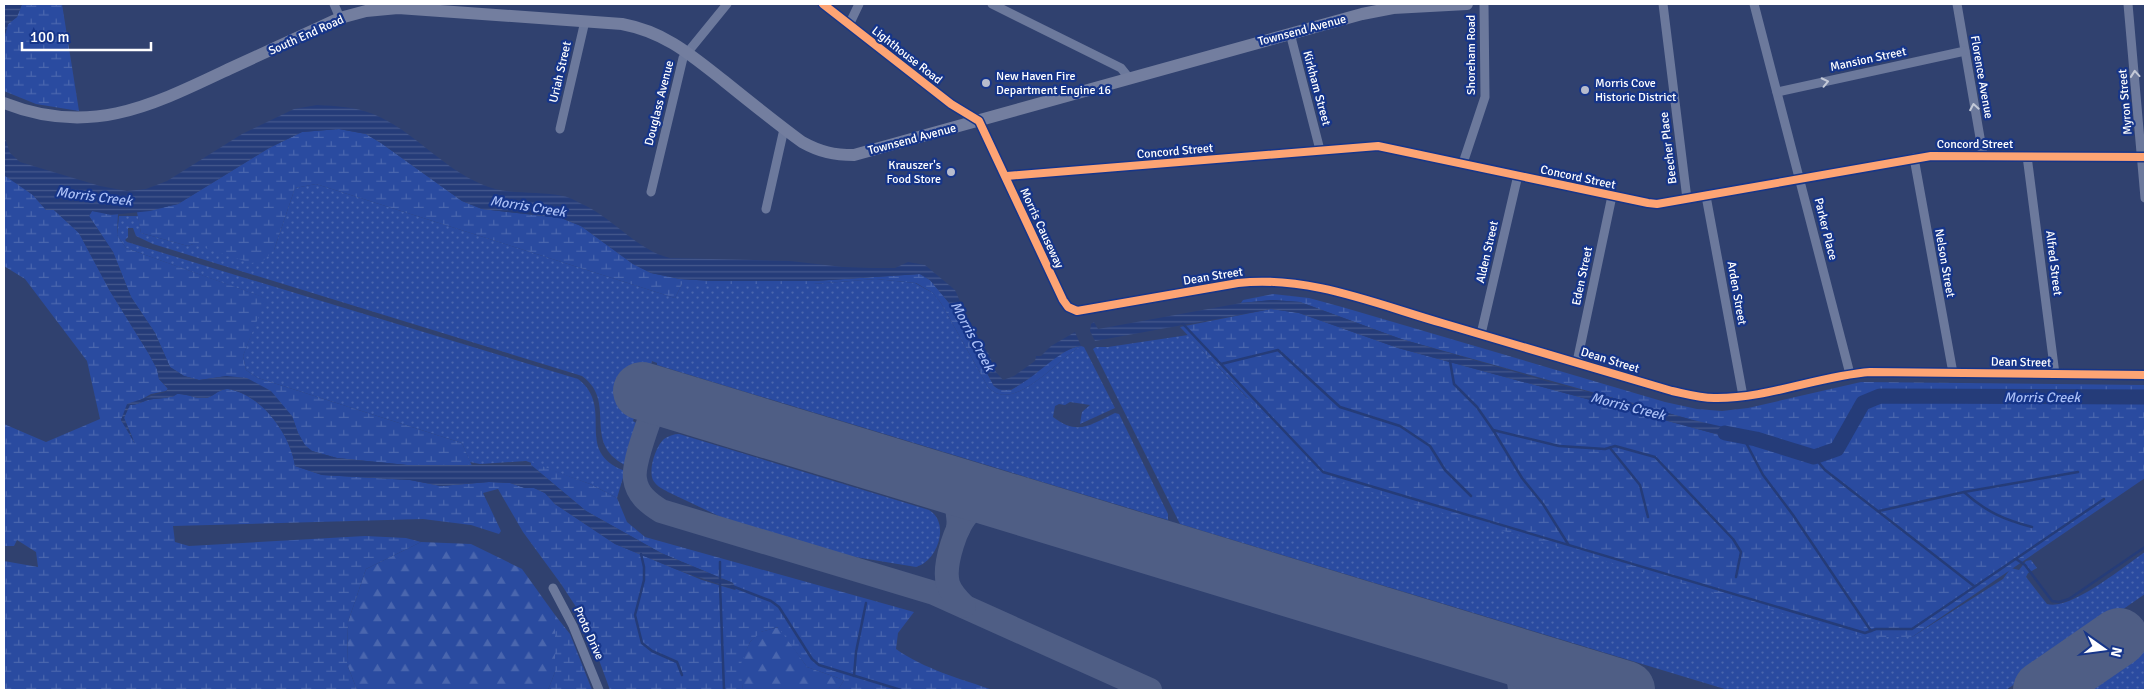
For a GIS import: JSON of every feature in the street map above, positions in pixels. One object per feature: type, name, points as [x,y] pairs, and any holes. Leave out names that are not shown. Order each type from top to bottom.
[{"type":"main road","name":"Townsend Avenue","points":[[622,24],[643,28],[661,35],[688,53],[802,142],[821,152],[836,155],[854,155],[1290,33],[1380,10],[1467,4]]},
{"type":"main road","name":"South End Road","points":[[4,103],[37,114],[53,116],[101,117],[129,112],[187,89],[340,18],[366,11],[398,8],[622,24]]},
{"type":"street","points":[[334,4],[340,18]]},
{"type":"street","name":"Douglass Avenue","points":[[651,192],[683,58],[727,4]]},
{"type":"street","name":"Lighthouse Road","points":[[823,4],[951,104],[979,121]]},
{"type":"street","points":[[850,25],[860,4]]},
{"type":"street","points":[[992,4],[1121,68],[1130,78]]},
{"type":"street","name":"Shoreham Road","points":[[1463,163],[1485,97],[1484,4]]},
{"type":"street","name":"Beecher Place","points":[[1663,4],[1687,199]]},
{"type":"street","name":"Parker Place","points":[[1754,4],[1850,374]]},
{"type":"street","name":"Florence Avenue","points":[[1957,4],[1983,155]]},
{"type":"street","name":"Myron Street","points":[[2128,4],[2144,157],[2145,198]]},
{"type":"street","name":"Uriah Street","points":[[560,129],[585,21]]},
{"type":"street","name":"Kirkham Street","points":[[1290,33],[1320,150]]},
{"type":"street","name":"Mansion Street","points":[[1777,92],[1965,50]]},
{"type":"street","name":"Morris Causeway","points":[[979,121],[1007,176],[1013,197],[1063,300],[1068,307],[1077,311]]},
{"type":"street","points":[[766,208],[784,129]]},
{"type":"street","name":"Concord Street","points":[[1007,176],[1378,146],[1648,204],[1706,196],[1914,158],[1950,154],[2144,157]]},
{"type":"street","name":"Alfred Street","points":[[2027,156],[2055,374]]},
{"type":"street","name":"Nelson Street","points":[[1914,158],[1953,373]]},
{"type":"street","name":"Alden Street","points":[[1481,334],[1518,175]]},
{"type":"street","name":"Eden Street","points":[[1576,362],[1612,196]]},
{"type":"street","name":"Arden Street","points":[[1706,196],[1743,396]]},
{"type":"street","name":"Dean Street","points":[[1077,311],[1174,293],[1264,280],[1289,282],[1319,288],[1481,334],[1672,391],[1705,397],[1743,396],[1850,374],[1882,372],[2145,375]]},
{"type":"street","name":"Proto Drive","points":[[552,588],[573,626],[599,690]]},
{"type":"green space","points":[[22,4],[62,4],[79,111],[36,104],[4,91],[4,38],[8,24],[17,17]]},
{"type":"green space","points":[[339,129],[366,134],[462,201],[482,209],[561,218],[581,226],[633,264],[651,273],[680,279],[713,281],[814,281],[920,274],[930,280],[950,304],[994,386],[1011,390],[1054,358],[1072,348],[1081,346],[1022,390],[1010,394],[998,394],[988,387],[941,303],[933,293],[916,283],[876,279],[813,284],[682,284],[675,298],[316,184],[295,188],[274,250],[262,262],[251,263],[193,244],[188,246],[141,233],[137,212],[178,204],[269,148],[302,132]]},
{"type":"green space","points":[[4,174],[33,195],[46,210],[54,210],[79,233],[110,291],[149,354],[157,369],[159,379],[168,389],[130,403],[121,420],[133,439],[124,418],[129,405],[151,399],[171,397],[177,394],[207,398],[225,389],[240,392],[263,407],[281,429],[295,466],[322,475],[410,480],[441,486],[489,482],[510,483],[525,488],[534,488],[545,493],[555,504],[615,544],[702,580],[735,590],[733,583],[661,553],[586,511],[531,465],[531,462],[590,484],[617,498],[627,522],[645,537],[914,612],[898,633],[896,649],[931,668],[993,690],[838,690],[844,680],[807,667],[778,627],[761,632],[750,642],[740,666],[743,690],[610,690],[584,619],[523,532],[498,489],[483,493],[501,531],[499,534],[471,525],[423,519],[173,526],[175,542],[189,546],[365,536],[406,538],[421,542],[366,569],[348,622],[347,664],[357,690],[4,690],[4,561],[38,567],[36,552],[17,540],[14,546],[4,546],[4,424],[46,442],[100,419],[87,361],[25,279],[4,266]]},
{"type":"green space","points":[[316,184],[675,298],[682,284],[813,284],[876,279],[915,283],[933,293],[941,303],[988,387],[998,394],[1010,394],[1022,390],[1081,346],[1084,347],[1115,408],[1080,424],[1082,412],[1090,405],[1070,402],[1065,405],[1059,404],[1055,406],[1053,417],[1070,426],[1084,427],[1115,413],[1119,414],[1168,514],[1168,520],[657,365],[657,363],[652,361],[633,421],[638,424],[625,465],[612,456],[605,445],[598,398],[592,386],[582,376],[153,244],[136,236],[133,228],[128,228],[128,237],[125,240],[127,242],[578,379],[589,390],[594,403],[597,441],[601,452],[609,462],[625,471],[617,498],[590,484],[526,461],[480,464],[470,462],[462,443],[258,378],[246,370],[243,356],[265,298],[126,248],[117,235],[119,216],[138,216],[141,233],[188,246],[193,244],[274,250],[295,188]]},
{"type":"green space","points":[[92,211],[118,214],[117,235],[126,248],[266,298],[243,356],[246,370],[258,378],[462,443],[472,466],[407,465],[337,458],[312,451],[305,446],[292,416],[227,376],[199,380],[184,376],[170,367],[155,333],[131,297],[113,252],[89,216]]},
{"type":"green space","points":[[1273,294],[1309,298],[1665,402],[1697,409],[1722,411],[1748,408],[1861,382],[2145,385],[2145,478],[1912,637],[1864,637],[1324,478],[1180,327],[1271,309],[1299,313],[1398,348],[1738,440],[1689,419],[1401,339],[1300,302],[1273,300],[1241,303],[1243,300]]},
{"type":"green space","points":[[1188,335],[1247,398],[1888,637],[1912,637],[2003,579],[2011,568],[2019,570],[2026,561],[2031,560],[2037,568],[2028,573],[2026,577],[2047,604],[2057,604],[2069,601],[2097,586],[2145,552],[2145,594],[2006,690],[1728,690],[1180,524],[1093,349],[1096,347],[1108,347]]},
{"type":"green space","points":[[679,434],[929,510],[936,516],[939,524],[939,542],[930,558],[916,567],[843,555],[725,519],[668,492],[658,486],[653,480],[651,470],[658,447],[666,438]]},
{"type":"green space","points":[[421,542],[471,544],[522,569],[555,615],[555,672],[548,690],[357,690],[347,664],[348,622],[366,569]]},
{"type":"green space","points":[[555,615],[570,634],[592,690],[548,690],[555,672]]},
{"type":"green space","points":[[779,627],[807,667],[844,680],[838,690],[743,690],[739,666],[750,642],[760,632]]},
{"type":"green space","points":[[2145,641],[2145,690],[2074,690],[2142,643]]},
{"type":"water","points":[[4,4],[22,4],[17,17],[8,24],[4,38]]},
{"type":"water","points":[[317,105],[353,108],[373,114],[401,129],[467,177],[491,188],[553,194],[571,198],[595,211],[647,248],[670,258],[790,261],[871,268],[895,268],[908,262],[925,265],[955,290],[971,326],[989,354],[996,372],[1003,380],[1014,376],[1035,361],[1036,356],[1041,356],[1051,346],[1075,332],[1081,346],[1059,355],[1023,382],[1012,388],[1002,390],[994,386],[950,304],[930,280],[920,274],[814,281],[713,281],[680,279],[651,273],[633,264],[581,226],[561,218],[482,209],[462,201],[366,134],[339,129],[302,132],[269,148],[178,204],[150,211],[111,215],[92,211],[89,216],[113,252],[131,297],[155,333],[170,367],[184,376],[199,380],[227,376],[247,378],[271,391],[292,416],[305,445],[312,451],[337,458],[407,465],[531,465],[586,511],[661,553],[733,583],[736,590],[675,569],[615,544],[555,504],[545,493],[534,488],[525,488],[510,483],[489,482],[441,486],[410,480],[322,475],[295,466],[287,441],[272,417],[252,398],[228,389],[207,398],[177,394],[171,397],[151,399],[130,405],[124,418],[135,444],[121,420],[127,404],[166,392],[168,388],[159,379],[157,369],[149,354],[110,291],[79,233],[54,210],[46,210],[33,195],[5,176],[4,135],[10,153],[20,162],[100,186],[127,191],[146,189],[167,181],[242,134],[294,109]]},
{"type":"water","points":[[1273,300],[1300,302],[1401,339],[1556,384],[1741,431],[1743,437],[1738,440],[1398,348],[1299,313],[1271,309],[1095,341],[1090,331],[1091,324],[1094,322],[1098,329],[1241,303]]},
{"type":"waterway","points":[[1183,324],[1323,472],[1865,633],[1876,629],[1912,629],[2104,499]]},
{"type":"waterway","points":[[1221,364],[1278,350],[1340,407],[1400,426],[1430,446],[1445,470],[1471,496]]},
{"type":"waterway","points":[[1450,361],[1454,384],[1477,407],[1522,478],[1543,504],[1568,544]]},
{"type":"waterway","name":"Morris Creek","points":[[1725,433],[1756,439],[1814,457],[1837,449],[1863,403],[1880,396],[2145,397]]},
{"type":"waterway","points":[[1493,430],[1559,446],[1605,449],[1615,446],[1655,457],[1733,539],[1741,552],[1736,577]]},
{"type":"waterway","points":[[1743,437],[1763,475],[1793,515],[1871,631]]},
{"type":"waterway","points":[[1610,448],[1640,485],[1648,517]]},
{"type":"waterway","points":[[1814,457],[1825,470],[1974,586]]},
{"type":"waterway","points":[[1879,511],[1964,492],[2078,472]]},
{"type":"waterway","points":[[1964,492],[1980,505],[1996,514],[2032,527]]},
{"type":"waterway","points":[[2016,559],[2025,565],[2052,601],[2059,602],[2069,599],[2145,547]]},
{"type":"waterway","points":[[641,554],[644,580],[635,615],[642,643],[652,651],[677,662],[682,675]]},
{"type":"waterway","points":[[720,562],[720,579]]},
{"type":"waterway","points":[[720,584],[724,690]]},
{"type":"waterway","points":[[732,586],[771,601],[779,607],[812,659],[819,665],[901,690]]},
{"type":"waterway","points":[[854,676],[856,652],[866,603]]},
{"type":"taxiway","points":[[658,396],[639,450],[635,479],[638,489],[644,498],[661,511],[934,593],[1150,690]]},
{"type":"taxiway","points":[[935,480],[951,496],[957,508],[958,529]]},
{"type":"taxiway","points":[[964,606],[957,599],[948,584],[947,567],[952,545],[960,525],[971,511],[1000,500]]},
{"type":"taxiway","points":[[1495,650],[1513,667],[1518,677],[1520,690]]},
{"type":"taxiway","points":[[1528,690],[1542,678],[1567,672]]},
{"type":"runway","points":[[642,391],[1626,690]]},
{"type":"runway","points":[[2042,690],[2119,637]]},
{"type":"cycle path","points":[[823,4],[951,104],[979,121],[1063,300],[1068,307],[1077,311],[1238,283],[1290,283],[1342,293],[1672,391],[1709,398],[1753,395],[1851,374],[1870,372],[2145,375]]},
{"type":"cycle path","points":[[1007,176],[1378,146],[1657,204],[1931,156],[2145,157]]},
{"type":"place","name":"New Haven Fire Department Engine 16","points":[[986,83]]},
{"type":"place","name":"Morris Cove Historic District","points":[[1585,90]]},
{"type":"place","name":"Krauszer's Food Store","points":[[951,172]]}]
